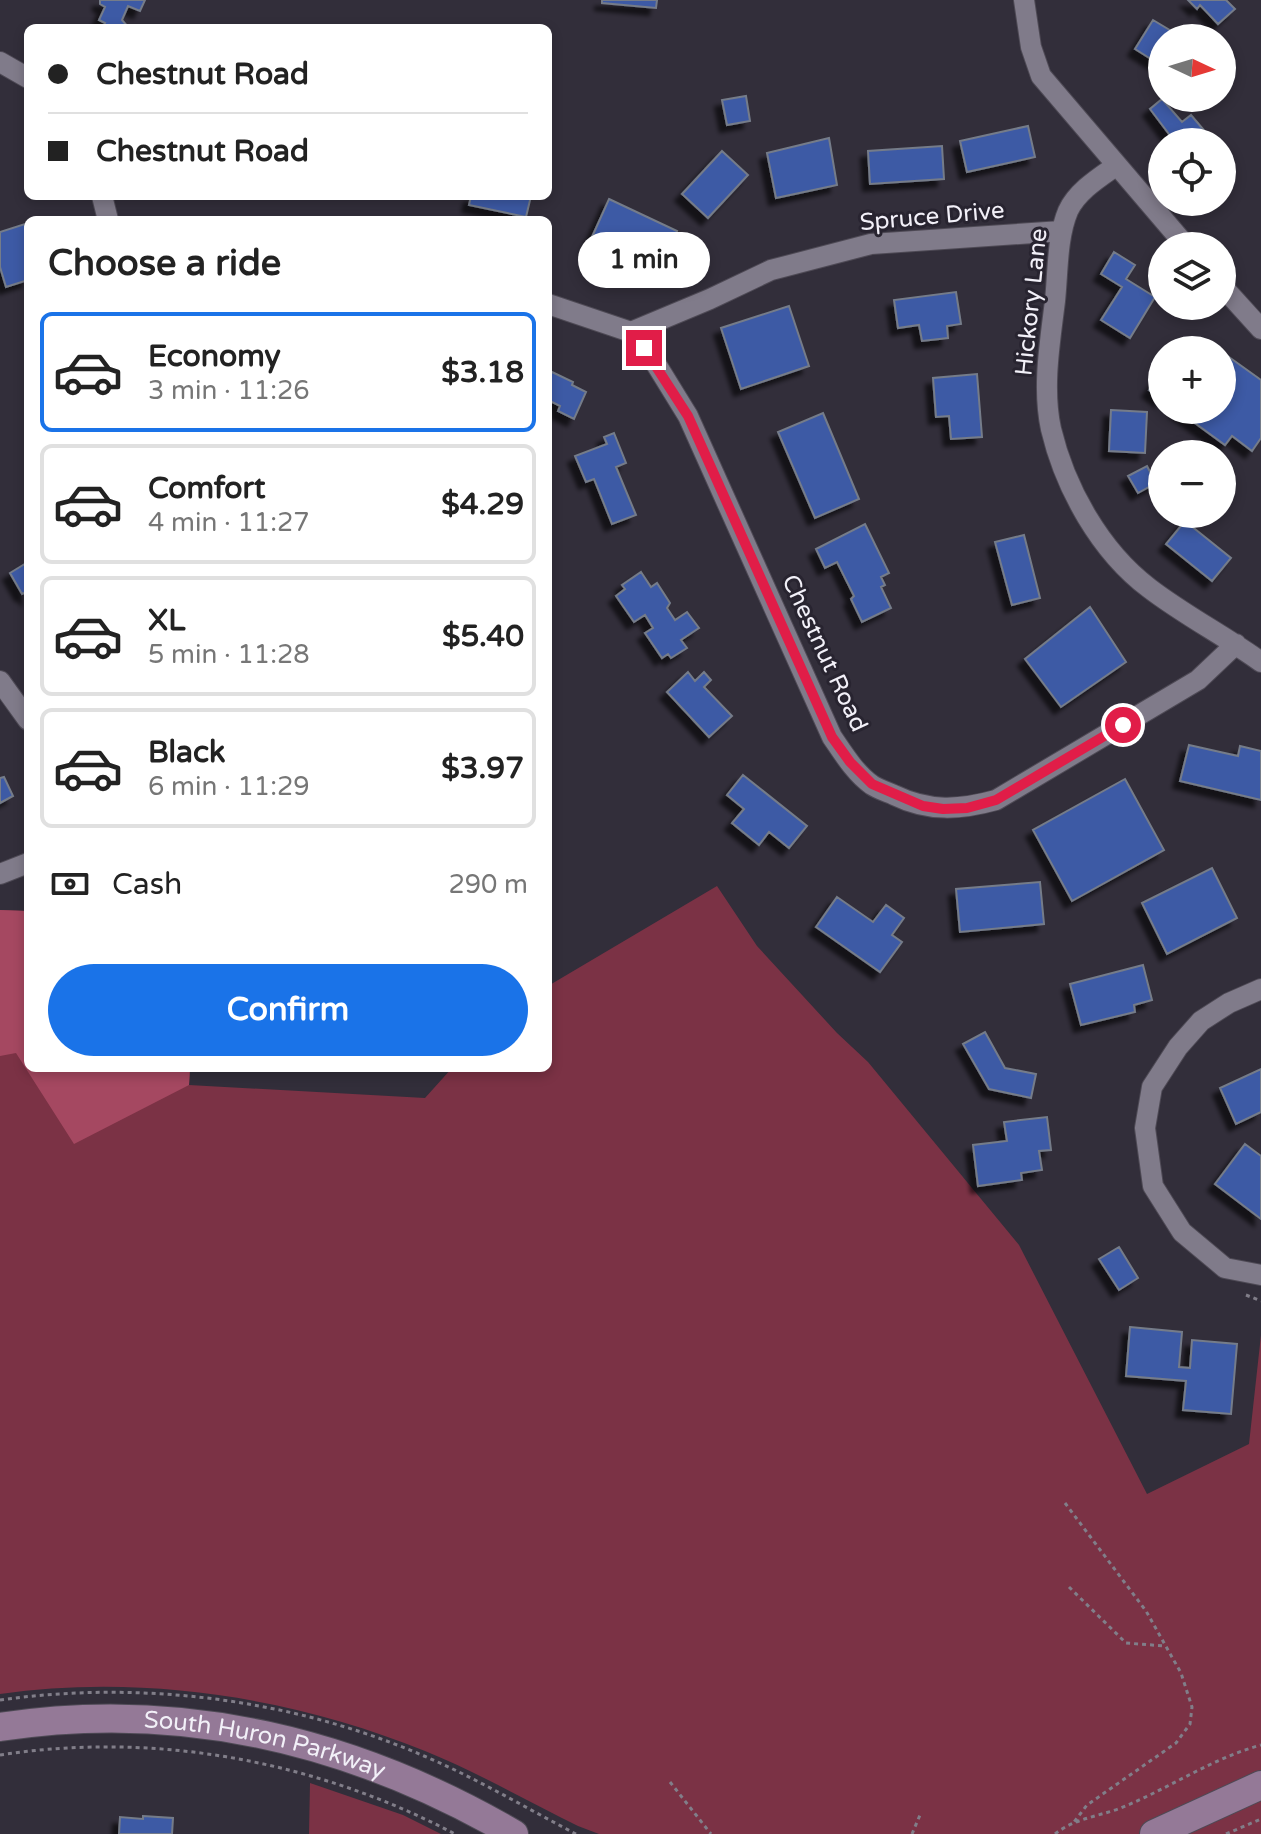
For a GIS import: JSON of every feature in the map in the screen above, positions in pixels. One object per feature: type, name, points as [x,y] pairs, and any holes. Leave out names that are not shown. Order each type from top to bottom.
[{"type":"main road","name":"South Huron Parkway","points":[[0,1727],[62,1721],[145,1719],[194,1723],[274,1737],[386,1770],[514,1834]]},
{"type":"main road","points":[[1154,1834],[1261,1785]]},
{"type":"street","points":[[1024,0],[1031,47],[1041,76],[1174,232]]},
{"type":"street","name":"Hickory Lane","points":[[1117,165],[1091,183],[1069,208],[1062,231],[1047,373],[1051,427],[1066,471],[1091,524],[1118,562],[1148,588],[1261,662]]},
{"type":"street","name":"Spruce Drive","points":[[631,332],[771,270],[871,244],[1062,231]]},
{"type":"street","points":[[1236,301],[1261,329]]},
{"type":"street","points":[[552,305],[631,332]]},
{"type":"street","name":"Chestnut Road","points":[[631,332],[656,364],[688,416],[832,737],[850,762],[872,784],[903,800],[943,809],[967,808],[996,800],[1198,680],[1236,644]]},
{"type":"street","points":[[0,681],[24,714]]},
{"type":"street","points":[[0,874],[24,865]]},
{"type":"street","points":[[1261,989],[1229,1003],[1201,1021],[1178,1047],[1152,1087],[1145,1128],[1153,1186],[1182,1232],[1225,1268],[1261,1275]]},
{"type":"path","points":[[1246,1295],[1261,1301]]},
{"type":"path","points":[[1065,1503],[1146,1611],[1181,1673],[1192,1714],[1187,1730],[1176,1743],[1087,1805],[1074,1822]]},
{"type":"path","points":[[1069,1587],[1126,1643],[1165,1646]]},
{"type":"path","points":[[1055,1834],[1074,1822],[1117,1809],[1225,1757],[1261,1745]]},
{"type":"path","points":[[0,1755],[62,1748],[132,1747],[227,1756],[278,1766],[362,1792],[406,1809],[455,1834]]},
{"type":"path","points":[[670,1782],[711,1834]]},
{"type":"path","points":[[912,1834],[920,1815]]},
{"type":"path","points":[[1226,1834],[1261,1819]]},
{"type":"shaded area","points":[[717,886],[757,946],[868,1062],[1019,1245],[1147,1494],[1249,1444],[1261,1335],[1261,1834],[599,1834],[425,1751],[322,1716],[270,1704],[162,1689],[54,1688],[0,1694],[0,910],[24,911],[24,1072],[190,1072],[189,1085],[425,1098],[448,1072],[552,1072],[552,984]]},
{"type":"shaded area","points":[[0,910],[24,911],[24,1066],[16,1053],[0,1056]]},
{"type":"shaded area","points":[[28,1072],[190,1072],[189,1085],[74,1144]]},
{"type":"shaded area","points":[[310,1783],[403,1815],[441,1834],[309,1834]]},
{"type":"building","points":[[100,0],[145,0],[140,11],[128,6],[122,20],[126,24],[104,24],[99,20],[105,7]]},
{"type":"building","points":[[602,0],[657,0],[656,8],[602,3]]},
{"type":"building","points":[[1188,0],[1226,0],[1235,9],[1218,24],[1200,5],[1197,9]]},
{"type":"building","points":[[1148,28],[1148,57],[1135,49]]},
{"type":"building","points":[[746,96],[750,121],[727,125],[722,100]]},
{"type":"building","points":[[1152,112],[1173,112],[1182,122],[1191,115],[1202,128],[1164,128]]},
{"type":"building","points":[[1028,126],[1035,157],[967,172],[960,141]]},
{"type":"building","points":[[829,138],[837,185],[776,198],[767,153]]},
{"type":"building","points":[[942,146],[944,179],[870,184],[868,151]]},
{"type":"building","points":[[722,151],[748,175],[708,218],[682,194]]},
{"type":"building","points":[[609,199],[677,231],[654,275],[587,248]]},
{"type":"building","points":[[470,200],[530,200],[526,216],[469,205]]},
{"type":"building","points":[[24,224],[24,281],[6,287],[0,267],[0,232]]},
{"type":"building","points":[[1114,252],[1135,265],[1126,279],[1148,293],[1148,308],[1130,338],[1101,320],[1122,287],[1101,274]]},
{"type":"building","points":[[956,292],[961,324],[947,326],[948,338],[922,341],[919,325],[898,328],[894,300]]},
{"type":"building","points":[[789,306],[809,366],[741,389],[721,328]]},
{"type":"building","points":[[1236,362],[1261,380],[1261,438],[1252,451],[1232,436],[1229,440],[1218,440],[1196,424],[1236,424]]},
{"type":"building","points":[[552,372],[586,392],[574,419],[558,411],[560,406],[552,402]]},
{"type":"building","points":[[977,374],[982,437],[951,439],[949,416],[936,417],[933,378]]},
{"type":"building","points":[[1111,410],[1147,412],[1145,453],[1109,451]]},
{"type":"building","points":[[823,413],[859,499],[815,518],[778,432]]},
{"type":"building","points":[[614,433],[626,463],[616,467],[636,515],[612,524],[594,479],[586,482],[575,456],[607,444],[604,437]]},
{"type":"building","points":[[1147,466],[1148,487],[1138,493],[1128,476]]},
{"type":"building","points":[[865,524],[889,573],[881,577],[885,585],[881,587],[891,608],[862,622],[851,599],[854,596],[837,562],[825,568],[816,549]]},
{"type":"building","points":[[1179,528],[1194,528],[1231,558],[1212,581],[1166,544]]},
{"type":"building","points":[[1024,535],[1040,598],[1012,605],[995,542]]},
{"type":"building","points":[[24,564],[24,593],[22,594],[10,573]]},
{"type":"building","points":[[641,572],[651,587],[657,583],[670,603],[667,608],[675,620],[687,612],[699,628],[681,640],[687,648],[671,658],[668,654],[662,658],[645,633],[653,628],[645,615],[634,622],[616,596],[625,589],[622,585]]},
{"type":"building","points":[[1090,607],[1126,662],[1061,707],[1025,659]]},
{"type":"building","points":[[688,672],[695,681],[704,672],[711,680],[704,687],[732,716],[709,737],[667,692]]},
{"type":"building","points":[[1189,745],[1238,756],[1240,746],[1261,751],[1261,800],[1180,781]]},
{"type":"building","points":[[743,775],[807,826],[789,848],[769,832],[759,845],[732,823],[744,809],[727,795]]},
{"type":"building","points":[[4,777],[13,796],[0,803],[0,778]]},
{"type":"building","points":[[1125,779],[1164,850],[1072,901],[1033,830]]},
{"type":"building","points":[[1212,868],[1237,918],[1167,954],[1142,903]]},
{"type":"building","points":[[1040,882],[1044,924],[960,932],[956,889]]},
{"type":"building","points":[[837,897],[873,922],[886,905],[904,918],[892,935],[902,942],[880,972],[816,927]]},
{"type":"building","points":[[1143,965],[1152,1000],[1134,1005],[1135,1012],[1081,1025],[1070,984]]},
{"type":"building","points":[[985,1032],[1005,1068],[1036,1074],[1031,1098],[989,1089],[963,1044]]},
{"type":"building","points":[[1261,1069],[1261,1112],[1236,1124],[1220,1088]]},
{"type":"building","points":[[1047,1117],[1051,1150],[1039,1151],[1042,1170],[1021,1173],[1022,1180],[978,1186],[973,1145],[1007,1141],[1004,1122]]},
{"type":"building","points":[[1245,1144],[1261,1156],[1261,1219],[1215,1184]]},
{"type":"building","points":[[1119,1247],[1138,1278],[1119,1290],[1099,1259]]},
{"type":"building","points":[[1130,1327],[1182,1332],[1179,1367],[1190,1368],[1192,1340],[1237,1344],[1231,1414],[1183,1410],[1186,1381],[1126,1376]]},
{"type":"building","points":[[143,1816],[173,1818],[172,1834],[119,1834],[120,1817],[143,1819]]},
{"type":"route","points":[[644,348],[688,416],[832,737],[850,762],[872,784],[903,800],[923,806],[967,808],[996,800],[1123,725]]}]
